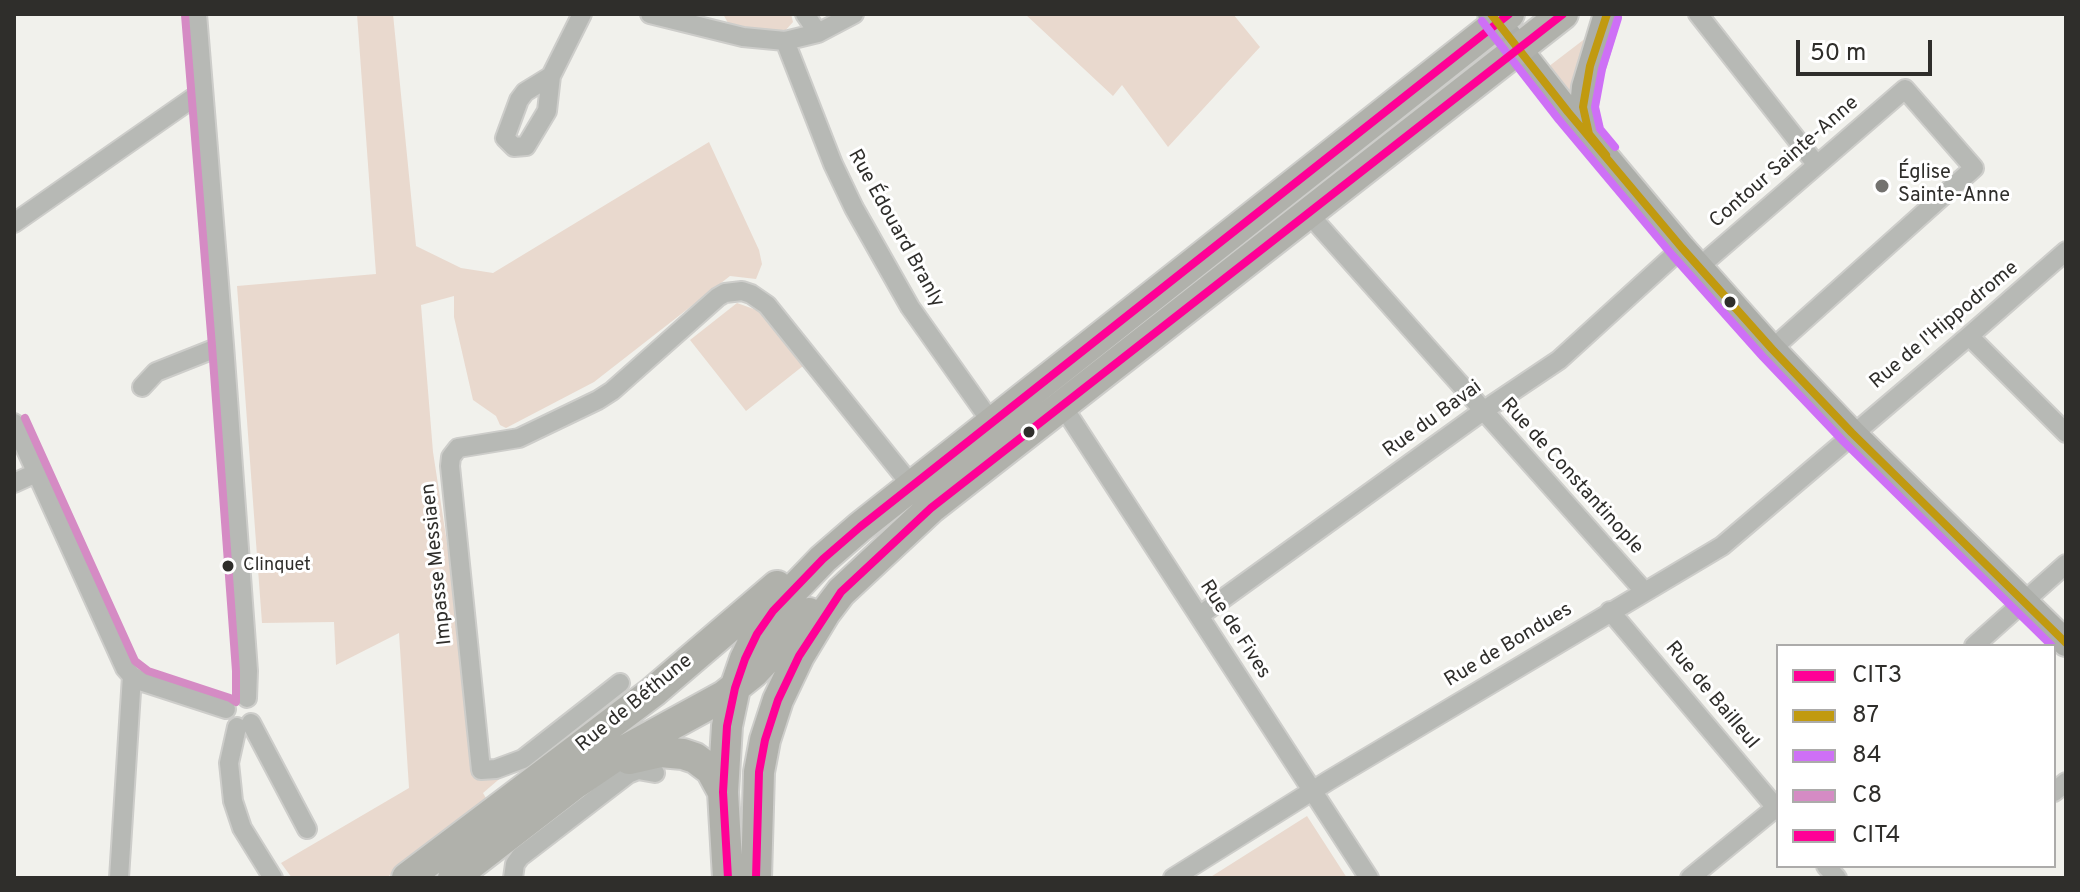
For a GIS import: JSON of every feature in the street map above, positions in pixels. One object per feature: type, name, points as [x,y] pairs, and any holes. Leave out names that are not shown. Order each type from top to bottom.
[{"type":"main road","points":[[728,878],[723,761],[728,700],[764,623],[803,580],[860,527],[922,497],[1062,405],[1563,14]]},
{"type":"main road","points":[[1589,134],[1583,107],[1585,87],[1607,14]]},
{"type":"main road","points":[[755,868],[761,755],[778,700],[799,656],[825,613],[922,497],[992,423],[1499,17],[1518,48],[1690,257],[1772,349],[1852,433],[2066,643]]},
{"type":"main road","name":"Rue de Béthune","points":[[453,878],[576,783],[634,745],[728,700],[848,567],[886,537],[922,497]]},
{"type":"main road","name":"Rue de Béthune","points":[[407,878],[653,692],[787,577],[860,527]]},
{"type":"main road","points":[[653,692],[690,689],[728,700]]},
{"type":"main road","points":[[728,700],[745,762],[755,868]]},
{"type":"main road","name":"Rue de Béthune","points":[[576,783],[644,754],[672,752],[695,758],[711,770],[723,792]]},
{"type":"street","points":[[197,14],[248,671],[247,698],[256,709],[244,725],[229,763],[233,801],[242,828],[273,878]]},
{"type":"street","points":[[551,76],[582,14]]},
{"type":"street","points":[[650,14],[714,22],[785,41],[818,33],[854,14]]},
{"type":"street","points":[[805,14],[818,33]]},
{"type":"street","points":[[1698,14],[1816,164]]},
{"type":"street","name":"Rue Édouard Branly","points":[[785,41],[833,164],[854,208],[910,307],[992,423]]},
{"type":"street","name":"Contour Sainte-Anne","points":[[1690,257],[1816,164],[1905,89],[1974,168],[1772,349]]},
{"type":"street","points":[[14,223],[203,91]]},
{"type":"street","name":"Rue de Constantinople","points":[[1307,212],[1644,591]]},
{"type":"street","name":"Rue de l'Hippodrome","points":[[1852,433],[2066,251]]},
{"type":"street","name":"Rue du Bavai","points":[[1199,616],[1483,411],[1559,360],[1690,257]]},
{"type":"street","name":"Impasse Messiaen","points":[[620,683],[523,759],[496,769],[481,770],[450,466],[451,457],[458,448],[519,438],[598,400],[718,297],[742,291],[767,305],[922,497]]},
{"type":"street","points":[[1969,336],[2066,433]]},
{"type":"street","points":[[142,387],[156,372],[224,345]]},
{"type":"street","name":"Rue de Fives","points":[[1062,405],[1369,878]]},
{"type":"street","points":[[14,423],[122,664],[132,676],[226,709]]},
{"type":"street","name":"Rue de Bondues","points":[[1173,878],[1732,538],[1852,433]]},
{"type":"street","points":[[14,483],[36,473]]},
{"type":"street","points":[[1976,644],[2066,564]]},
{"type":"street","name":"Rue de Bailleul","points":[[1610,611],[1776,807]]},
{"type":"street","points":[[119,878],[132,676]]},
{"type":"street","points":[[247,698],[233,699],[226,709],[229,721],[244,725],[307,829]]},
{"type":"street","points":[[513,873],[520,857],[628,774],[638,770],[655,773]]},
{"type":"street","points":[[1690,878],[1776,809]]},
{"type":"shaded area","points":[[357,14],[393,14],[416,246],[461,268],[493,273],[709,142],[759,250],[762,264],[756,279],[730,276],[594,382],[506,428],[500,425],[496,416],[473,400],[454,317],[454,296],[421,305],[433,452],[453,582],[476,774],[504,775],[483,793],[489,803],[386,878],[292,878],[281,863],[409,788],[399,633],[336,665],[334,622],[262,623],[237,286],[376,274]]},
{"type":"shaded area","points":[[723,14],[791,14],[793,22],[784,32],[756,30],[734,27]]},
{"type":"shaded area","points":[[1025,14],[1233,14],[1260,47],[1168,147],[1122,85],[1113,96]]},
{"type":"shaded area","points":[[1595,31],[1570,99],[1548,67]]},
{"type":"shaded area","points":[[737,303],[762,312],[803,366],[746,411],[690,340]]},
{"type":"shaded area","points":[[1307,816],[1347,878],[1209,878]]},
{"type":"transit line","name":"87","points":[[1491,14],[1682,248],[1772,349],[1852,433],[2066,643]]},
{"type":"transit line","name":"CIT3","points":[[728,878],[723,792],[727,726],[745,659],[773,611],[823,559],[860,527],[1509,14]]},
{"type":"transit line","name":"CIT4","points":[[756,878],[759,772],[765,740],[778,700],[799,656],[841,592],[931,508],[1563,14]]},
{"type":"transit line","name":"87","points":[[1606,155],[1589,134],[1583,107],[1590,66],[1607,14]]},
{"type":"transit line","name":"C8","points":[[25,418],[135,661],[148,671],[236,702],[212,346],[185,15]]},
{"type":"transit line","name":"84","points":[[1615,147],[1600,129],[1595,107],[1602,69],[1618,18]]},
{"type":"transit line","name":"84","points":[[1482,21],[1559,120],[1763,357],[1844,442],[2050,644]]},
{"type":"place","name":"Église Sainte-Anne","points":[[1882,186]]},
{"type":"place","name":"Clinquet","points":[[228,566]]}]
